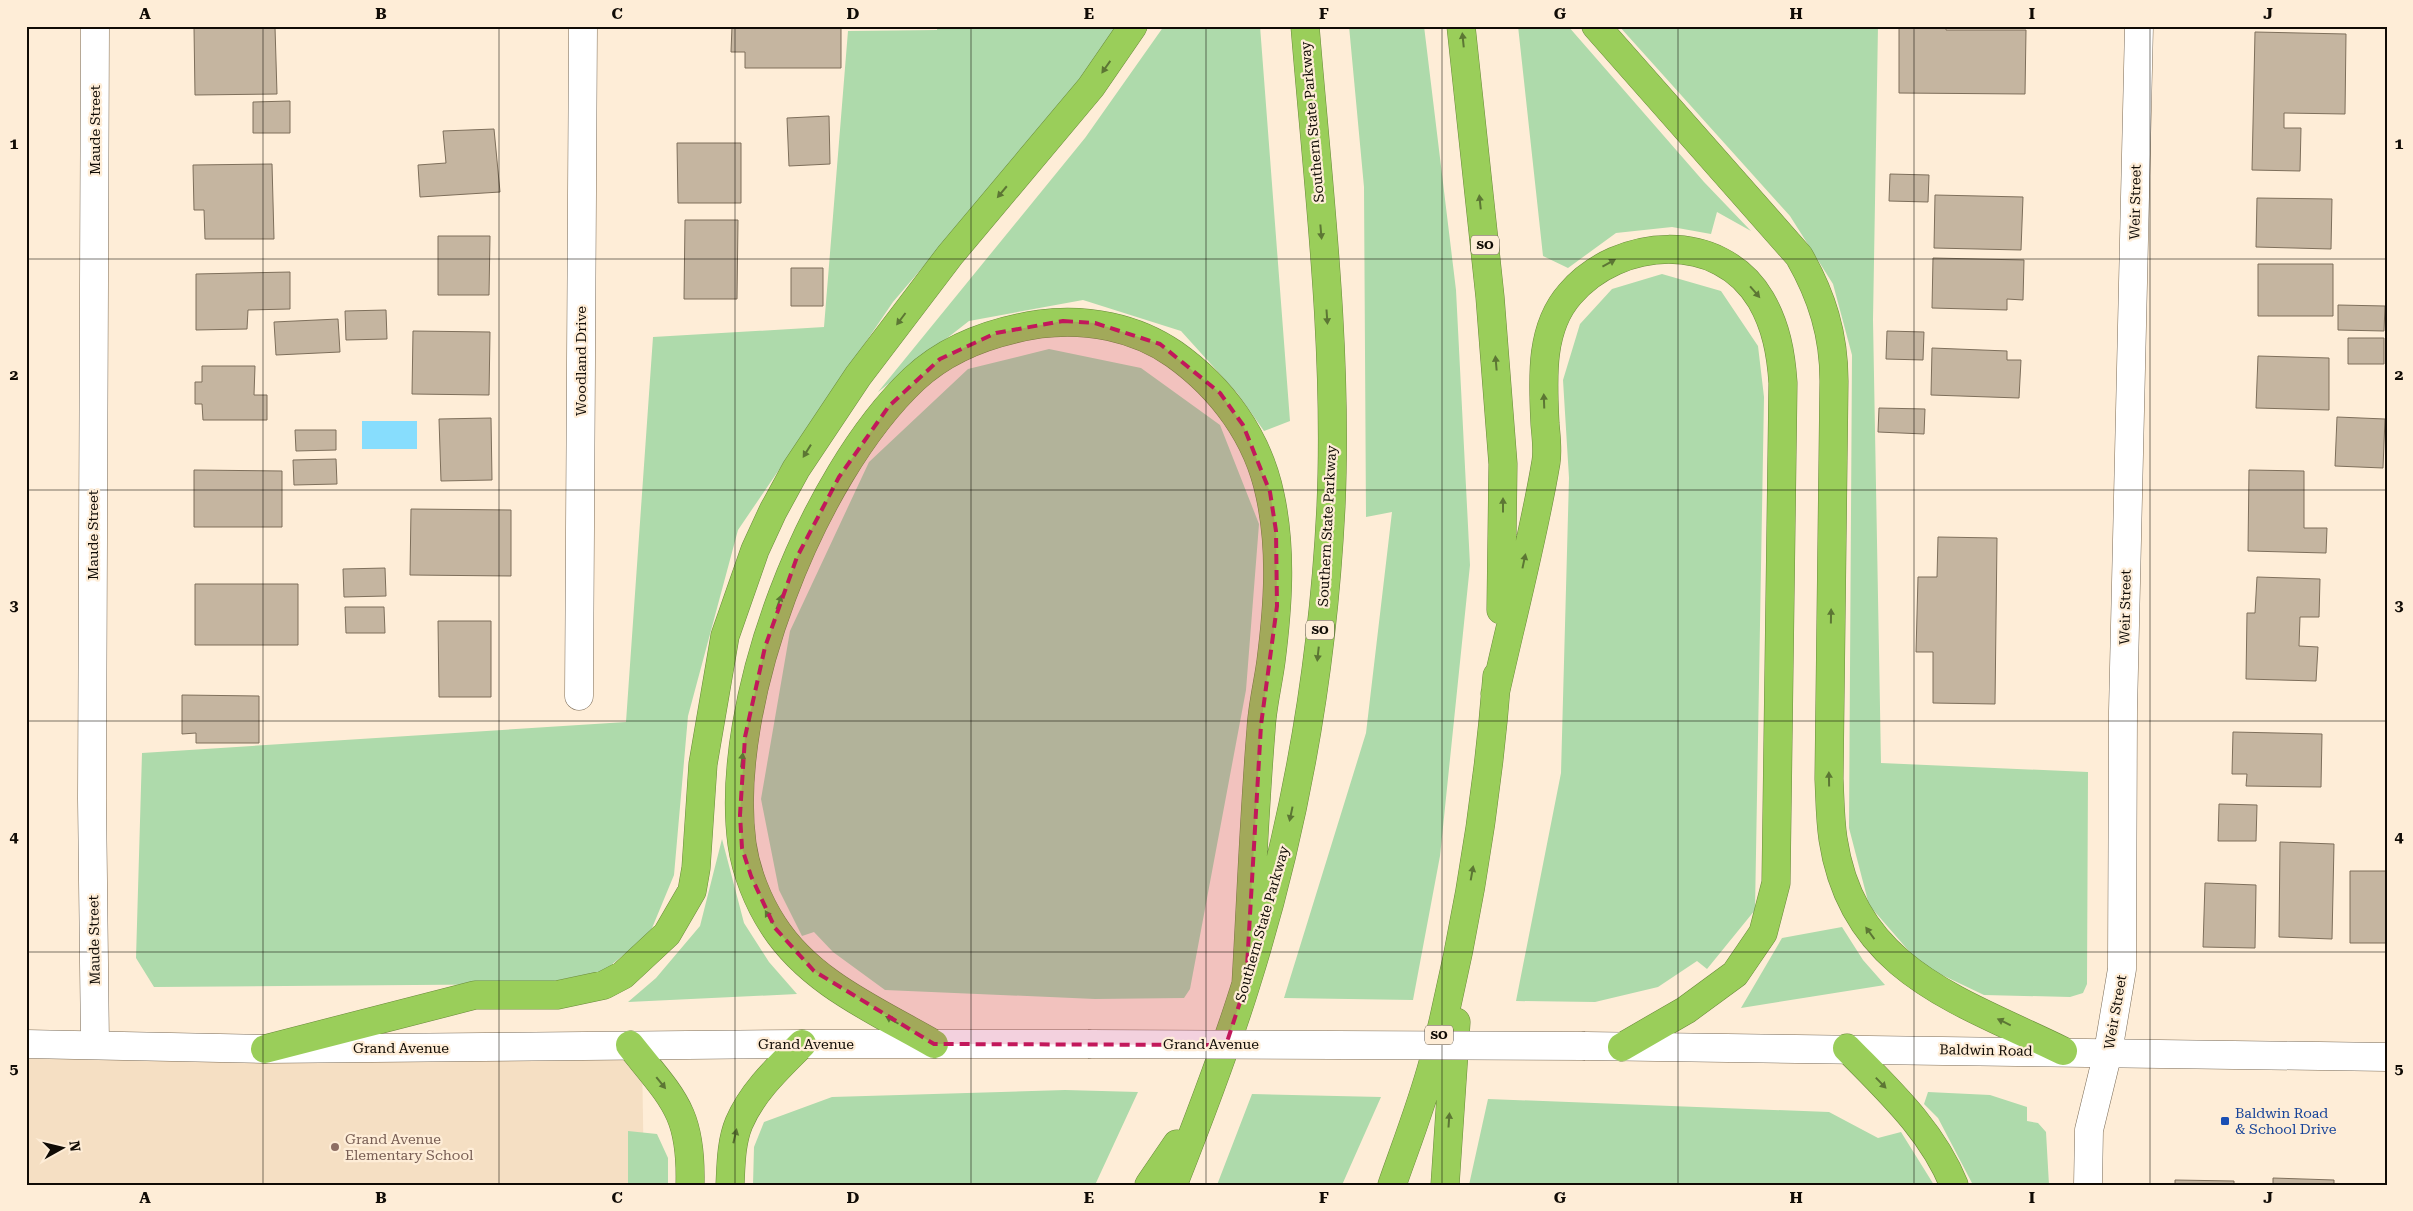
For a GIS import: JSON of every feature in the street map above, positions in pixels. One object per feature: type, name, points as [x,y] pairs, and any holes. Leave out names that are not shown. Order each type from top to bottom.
[{"type":"highway","points":[[265,1049],[475,995],[557,995],[604,986],[623,975],[668,934],[692,891],[696,868],[702,764],[725,636],[754,550],[773,511],[825,423],[864,368],[950,255],[1092,87],[1133,26]]},
{"type":"highway","name":"Southern State Parkway","points":[[1173,1185],[1206,1101],[1246,984],[1291,817],[1307,736],[1318,651],[1331,506],[1332,424],[1330,348],[1305,26]]},
{"type":"highway","name":"SO","points":[[1392,1185],[1432,1064],[1463,920],[1487,774],[1501,619],[1503,464],[1490,297],[1461,26]]},
{"type":"highway","points":[[1596,26],[1798,256],[1813,280],[1829,328],[1834,355],[1834,381],[1829,779],[1833,840],[1850,899],[1862,922],[1875,940],[1906,970],[1948,995],[2063,1051]]},
{"type":"highway","points":[[1495,694],[1547,459],[1543,379],[1545,354],[1557,314],[1569,295],[1584,279],[1623,255],[1671,249],[1697,252],[1722,262],[1743,278],[1761,299],[1773,325],[1781,352],[1783,383],[1776,883],[1763,933],[1735,974],[1686,1010],[1622,1047]]},
{"type":"highway","points":[[934,1044],[864,1004],[814,971],[794,953],[775,928],[762,906],[742,848],[740,779],[745,737],[765,647],[778,603],[816,517],[862,442],[895,399],[915,378],[940,359],[996,332],[1062,321],[1095,323],[1129,332],[1168,350],[1206,380],[1220,394],[1242,425],[1259,458],[1270,492],[1276,531],[1278,589],[1271,662],[1261,725],[1246,984]]},
{"type":"highway","points":[[1444,1185],[1463,920]]},
{"type":"highway","points":[[730,1185],[734,1138],[739,1123],[762,1087],[802,1044]]},
{"type":"highway","points":[[630,1045],[678,1107],[689,1140],[690,1185]]},
{"type":"highway","points":[[1847,1048],[1913,1118],[1931,1143],[1954,1185]]},
{"type":"highway","points":[[1150,1185],[1206,1101]]},
{"type":"street","name":"Maude Street","points":[[95,26],[92,789],[95,1044]]},
{"type":"street","name":"Woodland Drive","points":[[579,696],[583,26]]},
{"type":"street","name":"Weir Street","points":[[2088,1185],[2089,1130],[2108,1052],[2122,969],[2123,711],[2139,26]]},
{"type":"street","name":"Grand Avenue","points":[[26,1044],[265,1049],[802,1044],[1585,1046]]},
{"type":"street","name":"Baldwin Road","points":[[1585,1046],[1847,1048],[2387,1057]]},
{"type":"highlighted area","points":[[1063,321],[1095,323],[1160,344],[1220,393],[1243,425],[1270,492],[1276,531],[1277,606],[1261,725],[1246,984],[1226,1045],[934,1044],[814,971],[775,928],[751,876],[742,848],[740,815],[745,737],[765,647],[797,557],[839,477],[889,406],[940,359],[996,333]]},
{"type":"shaded area","name":"Grand Avenue Elementary School","points":[[642,1052],[644,1185],[26,1185],[26,1059]]},
{"type":"green space","points":[[937,26],[1121,26],[1114,43],[893,302],[738,530],[688,716],[674,875],[650,933],[604,971],[539,984],[154,987],[136,958],[142,753],[626,722],[653,337],[824,327],[848,31],[937,30]]},
{"type":"green space","points":[[1164,26],[1260,26],[1290,421],[1264,431],[1238,394],[1181,331],[1083,300],[969,321],[878,392],[1085,138]]},
{"type":"green space","points":[[1349,26],[1424,26],[1456,290],[1470,565],[1440,856],[1413,1000],[1284,998],[1366,733],[1392,512],[1366,517],[1364,187]]},
{"type":"green space","points":[[1518,26],[1568,26],[1704,182],[1751,231],[1717,212],[1711,234],[1672,227],[1616,233],[1568,268],[1543,256]]},
{"type":"green space","points":[[1619,26],[1878,26],[1873,320],[1881,763],[2088,772],[2087,984],[2083,993],[2070,997],[1984,995],[1921,965],[1869,905],[1849,828],[1852,355],[1833,284],[1790,216]]},
{"type":"green space","points":[[1662,274],[1721,291],[1758,346],[1764,397],[1755,910],[1707,969],[1697,961],[1658,987],[1595,1002],[1516,1001],[1561,773],[1569,478],[1563,380],[1580,324],[1612,289]]},
{"type":"green space","points":[[1049,349],[1141,368],[1220,425],[1259,524],[1246,690],[1190,989],[1184,998],[1095,999],[885,990],[833,952],[814,932],[802,936],[779,890],[761,799],[790,631],[869,462],[968,369]]},
{"type":"green space","points":[[722,839],[744,923],[769,962],[797,994],[628,1002],[656,978],[700,926]]},
{"type":"green space","points":[[1842,927],[1863,960],[1885,985],[1741,1008],[1782,938]]},
{"type":"green space","points":[[1065,1090],[1138,1092],[1095,1185],[753,1185],[754,1147],[764,1122],[832,1097]]},
{"type":"green space","points":[[1928,1092],[1990,1095],[2027,1107],[2027,1121],[2038,1123],[2046,1132],[2049,1185],[1973,1185],[1938,1118],[1924,1104]]},
{"type":"green space","points":[[1252,1094],[1381,1097],[1342,1185],[1217,1185]]},
{"type":"green space","points":[[1488,1099],[1829,1112],[1878,1138],[1901,1132],[1934,1185],[1469,1185]]},
{"type":"green space","points":[[628,1131],[657,1134],[668,1158],[668,1185],[628,1185]]},
{"type":"water","points":[[362,421],[417,421],[417,449],[362,449]]},
{"type":"building","points":[[732,26],[841,26],[841,68],[745,68],[745,52],[731,52]]},
{"type":"building","points":[[1899,26],[1946,26],[1946,30],[2026,30],[2025,94],[1899,93]]},
{"type":"building","points":[[275,27],[277,94],[195,95],[194,28]]},
{"type":"building","points":[[2255,32],[2346,34],[2345,114],[2284,113],[2284,128],[2301,128],[2300,171],[2252,170]]},
{"type":"building","points":[[290,101],[290,133],[253,133],[253,102]]},
{"type":"building","points":[[829,116],[830,164],[789,166],[787,118]]},
{"type":"building","points":[[494,129],[500,192],[420,197],[418,165],[446,163],[443,131]]},
{"type":"building","points":[[677,143],[741,143],[741,203],[678,203]]},
{"type":"building","points":[[272,164],[274,239],[205,239],[204,210],[194,210],[193,165]]},
{"type":"building","points":[[1890,174],[1929,175],[1928,202],[1889,201]]},
{"type":"building","points":[[1935,195],[2023,197],[2021,250],[1934,248]]},
{"type":"building","points":[[2257,198],[2332,199],[2331,249],[2256,247]]},
{"type":"building","points":[[685,220],[738,220],[737,299],[684,299]]},
{"type":"building","points":[[438,236],[490,236],[489,295],[438,295]]},
{"type":"building","points":[[1933,258],[2024,260],[2023,300],[2007,299],[2007,310],[1932,308]]},
{"type":"building","points":[[2258,264],[2333,264],[2333,316],[2258,316]]},
{"type":"building","points":[[791,268],[823,268],[823,306],[791,306]]},
{"type":"building","points":[[290,272],[290,309],[248,310],[247,329],[196,330],[196,274]]},
{"type":"building","points":[[2338,305],[2385,306],[2384,331],[2338,330]]},
{"type":"building","points":[[386,310],[387,339],[346,340],[345,311]]},
{"type":"building","points":[[338,319],[340,352],[276,355],[274,322]]},
{"type":"building","points":[[413,331],[490,332],[489,395],[412,394]]},
{"type":"building","points":[[1887,331],[1924,332],[1923,360],[1886,359]]},
{"type":"building","points":[[2348,338],[2384,338],[2384,364],[2348,364]]},
{"type":"building","points":[[1932,348],[2007,351],[2007,360],[2021,360],[2019,398],[1931,395]]},
{"type":"building","points":[[2258,356],[2329,358],[2329,410],[2256,408]]},
{"type":"building","points":[[202,366],[255,366],[254,395],[267,395],[267,420],[203,420],[202,404],[195,404],[195,382],[202,382]]},
{"type":"building","points":[[1879,408],[1925,409],[1924,434],[1878,432]]},
{"type":"building","points":[[2337,417],[2385,419],[2383,468],[2335,466]]},
{"type":"building","points":[[491,418],[492,480],[441,481],[439,419]]},
{"type":"building","points":[[295,430],[336,430],[336,450],[296,451]]},
{"type":"building","points":[[336,459],[337,484],[294,485],[293,460]]},
{"type":"building","points":[[194,470],[282,471],[282,527],[194,527]]},
{"type":"building","points":[[2249,470],[2304,471],[2304,528],[2327,528],[2326,553],[2248,551]]},
{"type":"building","points":[[411,509],[511,510],[511,576],[410,575]]},
{"type":"building","points":[[1938,537],[1997,538],[1995,704],[1933,703],[1933,652],[1916,652],[1918,577],[1937,577]]},
{"type":"building","points":[[385,568],[386,596],[344,597],[343,569]]},
{"type":"building","points":[[2257,577],[2320,579],[2319,617],[2300,617],[2299,646],[2318,647],[2316,681],[2246,679],[2247,613],[2255,613]]},
{"type":"building","points":[[195,584],[298,584],[298,645],[195,645]]},
{"type":"building","points":[[345,607],[384,607],[385,633],[346,633]]},
{"type":"building","points":[[438,621],[491,621],[491,697],[439,697]]},
{"type":"building","points":[[182,695],[259,696],[259,743],[196,743],[196,733],[182,734]]},
{"type":"building","points":[[2233,732],[2322,734],[2321,787],[2246,786],[2247,774],[2232,774]]},
{"type":"building","points":[[2219,804],[2257,805],[2256,841],[2218,841]]},
{"type":"building","points":[[2280,842],[2334,844],[2332,939],[2279,937]]},
{"type":"building","points":[[2350,871],[2387,871],[2387,943],[2350,943]]},
{"type":"building","points":[[2205,883],[2256,885],[2255,948],[2203,947]]},
{"type":"building","points":[[2273,1178],[2334,1180],[2334,1185],[2273,1185]]},
{"type":"building","points":[[2175,1180],[2234,1181],[2234,1185],[2175,1185]]},
{"type":"place","name":"Baldwin Road & School Drive","points":[[2225,1121]]},
{"type":"place","name":"Grand Avenue Elementary School","points":[[335,1147]]}]
